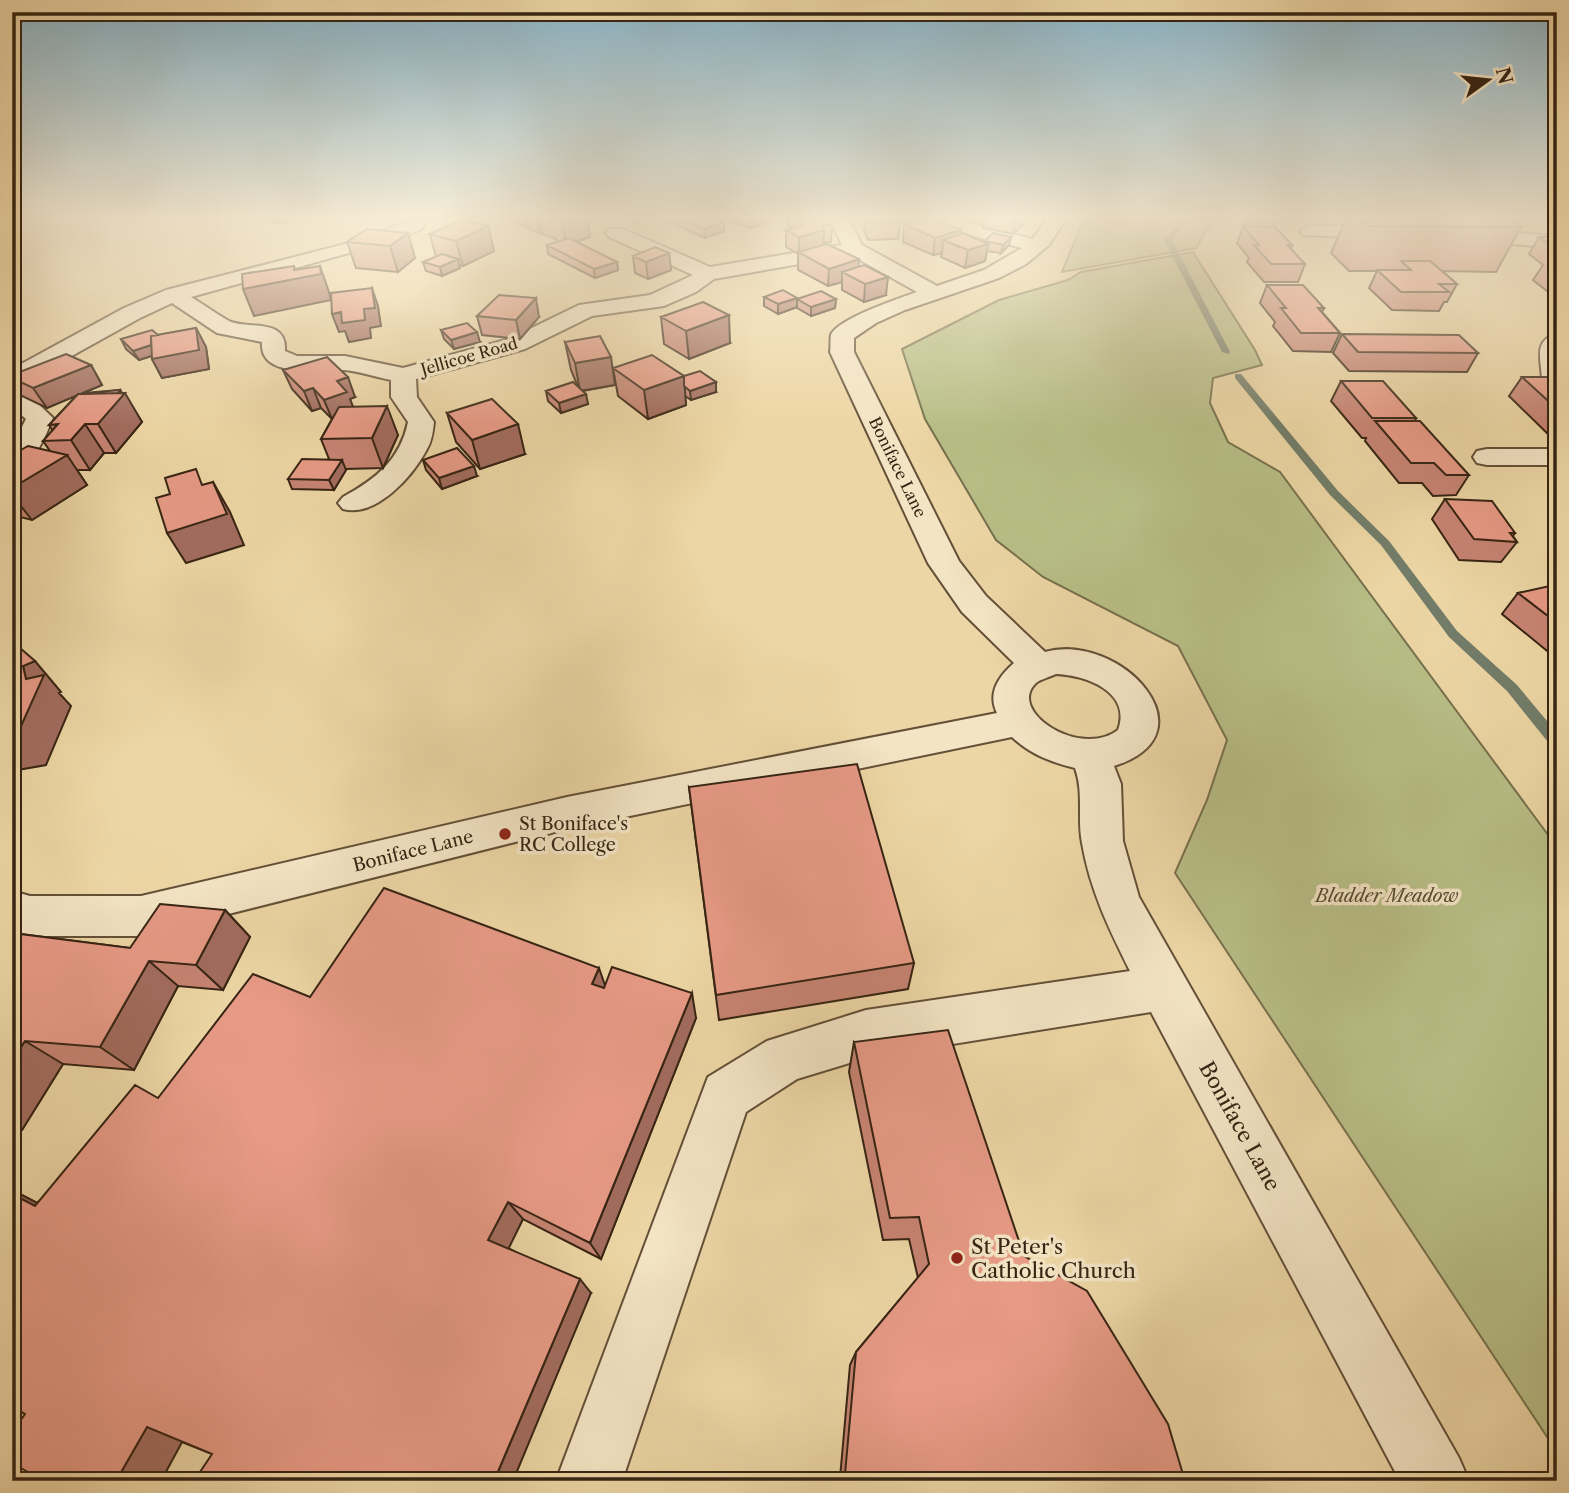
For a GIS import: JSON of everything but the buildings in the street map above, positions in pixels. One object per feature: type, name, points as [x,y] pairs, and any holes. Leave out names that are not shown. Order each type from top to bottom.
[{"type":"street","points":[[12,377],[51,360],[94,331],[174,295],[212,286]]},
{"type":"street","name":"Jellicoe Road","points":[[174,295],[225,328],[262,334],[274,340],[273,354],[293,363],[345,363],[403,375],[517,344],[587,310],[656,301],[690,286]]},
{"type":"street","points":[[921,286],[934,293]]},
{"type":"street","name":"Boniface Lane","points":[[957,286],[854,326],[843,335],[842,352],[944,563],[974,604],[1037,666]]},
{"type":"street","points":[[1555,380],[1552,343],[1557,341]]},
{"type":"street","name":"Jellicoe Road","points":[[353,503],[386,481],[414,449],[421,422],[404,397],[403,375]]},
{"type":"street","points":[[12,398],[22,402],[40,418],[26,448],[12,461]]},
{"type":"street","points":[[1486,457],[1557,457]]},
{"type":"street","points":[[1069,662],[1102,671],[1130,690],[1138,702],[1141,715],[1140,728],[1134,738],[1108,753],[1090,755],[1054,748],[1037,740],[1019,722],[1010,704],[1010,692],[1015,680],[1037,666],[1069,662]]},
{"type":"street","name":"Boniface Lane","points":[[12,911],[30,916],[141,916],[567,813],[1019,722]]},
{"type":"street","name":"Boniface Lane","points":[[1090,755],[1101,784],[1102,841],[1118,901],[1163,988],[1436,1481]]},
{"type":"street","points":[[589,1481],[726,1095],[785,1058],[866,1034],[1163,988]]},
{"type":"green space","name":"Bladder Meadow","points":[[1048,286],[1214,286],[1262,365],[1213,378],[1210,403],[1228,442],[1280,472],[1557,847],[1557,1452],[1175,873],[1207,800],[1227,740],[1178,646],[1043,577],[996,540],[925,419],[902,349],[999,300]]},
{"type":"waterway","points":[[1192,286],[1226,352]]},
{"type":"waterway","points":[[1238,376],[1334,493],[1385,543],[1453,634],[1512,688],[1557,743]]},
{"type":"place","name":"St Boniface's RC College","points":[[505,834]]},
{"type":"place","name":"St Peter's Catholic Church","points":[[957,1258]]}]
